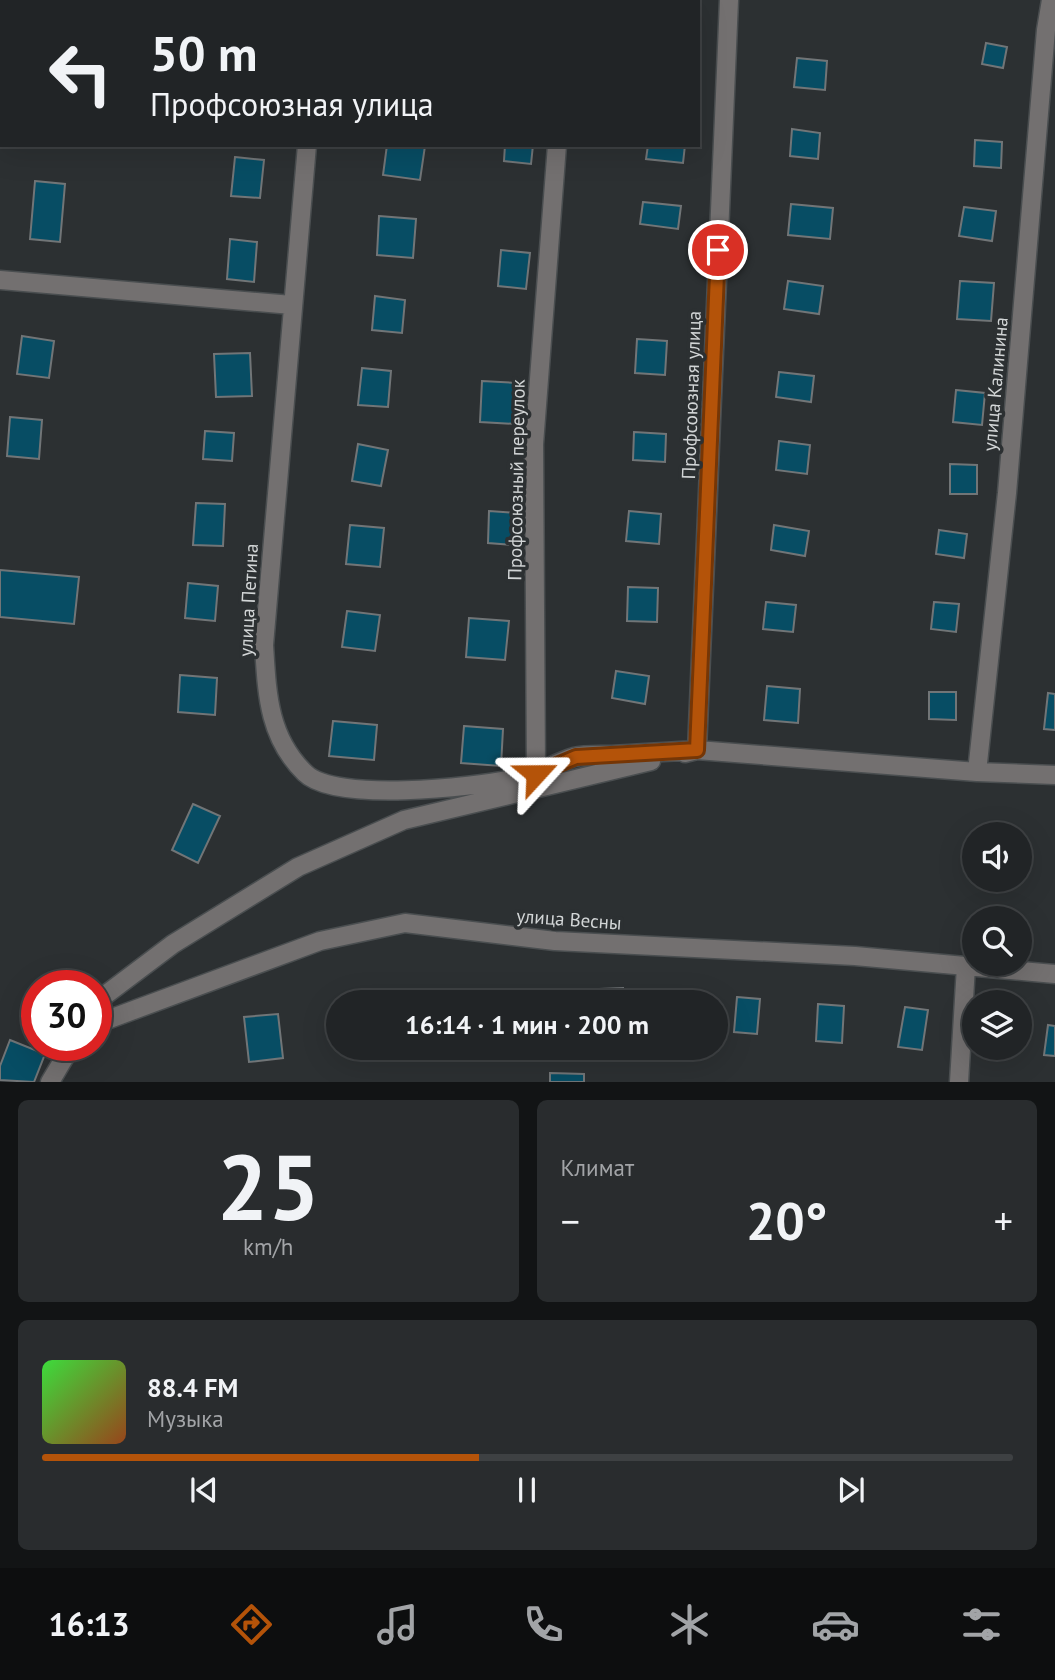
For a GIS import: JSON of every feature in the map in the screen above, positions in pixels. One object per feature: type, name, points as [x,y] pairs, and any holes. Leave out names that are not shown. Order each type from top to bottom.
[{"type":"street","name":"Профсоюзная улица","points":[[697,750],[729,0]]},
{"type":"street","name":"улица Калинина","points":[[977,772],[1007,493],[1046,30],[1051,0]]},
{"type":"street","name":"улица Петина","points":[[307,147],[264,645],[267,696],[275,730],[290,756],[307,776],[337,787],[404,791],[514,779],[536,774],[576,757],[697,750]]},
{"type":"street","name":"Профсоюзный переулок","points":[[536,774],[534,443],[557,147]]},
{"type":"street","points":[[0,280],[292,305]]},
{"type":"street","points":[[112,990],[173,944],[298,867],[404,820],[697,750],[977,772],[1055,775]]},
{"type":"street","name":"улица Весны","points":[[112,1018],[320,941],[405,923],[555,941],[855,956],[962,966]]},
{"type":"street","name":"улица Весны","points":[[1032,972],[1055,974]]},
{"type":"street","points":[[959,1082],[965,976]]},
{"type":"street","points":[[50,1082],[62,1061]]},
{"type":"building","points":[[986,43],[1007,47],[1003,68],[982,64]]},
{"type":"building","points":[[797,58],[827,61],[825,90],[794,87]]},
{"type":"building","points":[[792,129],[820,133],[818,159],[790,156]]},
{"type":"building","points":[[975,140],[1002,142],[1001,168],[974,166]]},
{"type":"building","points":[[387,147],[425,147],[420,180],[383,175]]},
{"type":"building","points":[[505,147],[533,147],[531,164],[504,161]]},
{"type":"building","points":[[648,147],[685,147],[683,163],[646,159]]},
{"type":"building","points":[[235,157],[264,160],[260,198],[231,196]]},
{"type":"building","points":[[35,181],[65,184],[60,242],[30,239]]},
{"type":"building","points":[[643,202],[681,206],[678,229],[640,224]]},
{"type":"building","points":[[791,204],[833,208],[830,239],[788,235]]},
{"type":"building","points":[[964,207],[996,211],[992,241],[959,236]]},
{"type":"building","points":[[379,216],[416,219],[413,258],[377,255]]},
{"type":"building","points":[[230,239],[257,242],[254,282],[227,279]]},
{"type":"building","points":[[501,250],[530,253],[526,289],[498,286]]},
{"type":"building","points":[[788,281],[823,286],[819,314],[784,309]]},
{"type":"building","points":[[960,281],[994,283],[991,321],[957,319]]},
{"type":"building","points":[[375,296],[405,300],[402,333],[372,330]]},
{"type":"building","points":[[22,336],[54,341],[49,378],[17,374]]},
{"type":"building","points":[[637,339],[667,341],[665,375],[635,373]]},
{"type":"building","points":[[250,353],[252,396],[216,397],[214,354]]},
{"type":"building","points":[[362,368],[391,371],[388,407],[358,405]]},
{"type":"building","points":[[779,372],[814,376],[811,402],[776,397]]},
{"type":"building","points":[[482,381],[518,383],[516,424],[480,422]]},
{"type":"building","points":[[956,390],[985,393],[982,425],[953,422]]},
{"type":"building","points":[[10,417],[42,420],[39,459],[7,456]]},
{"type":"building","points":[[205,431],[234,433],[232,461],[203,459]]},
{"type":"building","points":[[634,432],[666,434],[665,462],[633,460]]},
{"type":"building","points":[[779,441],[810,445],[807,474],[776,470]]},
{"type":"building","points":[[358,444],[388,450],[381,486],[352,481]]},
{"type":"building","points":[[950,464],[977,465],[977,494],[950,494]]},
{"type":"building","points":[[196,503],[225,504],[223,546],[193,545]]},
{"type":"building","points":[[489,511],[517,513],[515,545],[488,543]]},
{"type":"building","points":[[629,511],[661,514],[659,544],[626,541]]},
{"type":"building","points":[[350,525],[384,528],[380,567],[346,564]]},
{"type":"building","points":[[774,525],[809,531],[805,556],[771,550]]},
{"type":"building","points":[[939,530],[967,534],[964,558],[936,554]]},
{"type":"building","points":[[0,570],[79,577],[74,624],[0,617]]},
{"type":"building","points":[[188,583],[218,586],[215,621],[185,618]]},
{"type":"building","points":[[628,587],[658,588],[657,622],[627,621]]},
{"type":"building","points":[[766,602],[796,605],[793,632],[763,629]]},
{"type":"building","points":[[934,602],[959,604],[956,632],[931,629]]},
{"type":"building","points":[[347,611],[380,615],[375,651],[342,647]]},
{"type":"building","points":[[469,618],[509,621],[505,660],[466,657]]},
{"type":"building","points":[[616,671],[649,676],[645,704],[612,698]]},
{"type":"building","points":[[180,675],[217,678],[215,715],[178,712]]},
{"type":"building","points":[[767,686],[800,689],[798,723],[764,720]]},
{"type":"building","points":[[929,692],[956,692],[956,720],[929,719]]},
{"type":"building","points":[[1048,693],[1055,694],[1055,730],[1044,729]]},
{"type":"building","points":[[333,721],[377,725],[374,760],[329,756]]},
{"type":"building","points":[[464,726],[503,729],[501,766],[461,763]]},
{"type":"building","points":[[193,804],[220,816],[198,863],[172,850]]},
{"type":"building","points":[[623,988],[623,990],[600,990]]},
{"type":"building","points":[[737,997],[760,999],[757,1034],[734,1032]]},
{"type":"building","points":[[818,1004],[844,1006],[842,1043],[816,1041]]},
{"type":"building","points":[[905,1007],[928,1010],[922,1050],[898,1047]]},
{"type":"building","points":[[278,1014],[283,1058],[249,1062],[244,1017]]},
{"type":"building","points":[[1048,1025],[1055,1026],[1055,1056],[1044,1055]]},
{"type":"building","points":[[10,1040],[21,1044],[21,1061],[42,1061],[34,1082],[0,1080],[0,1066]]},
{"type":"building","points":[[550,1073],[584,1074],[584,1082],[550,1082]]},
{"type":"route","points":[[536,774],[576,757],[697,750],[718,250]]}]
